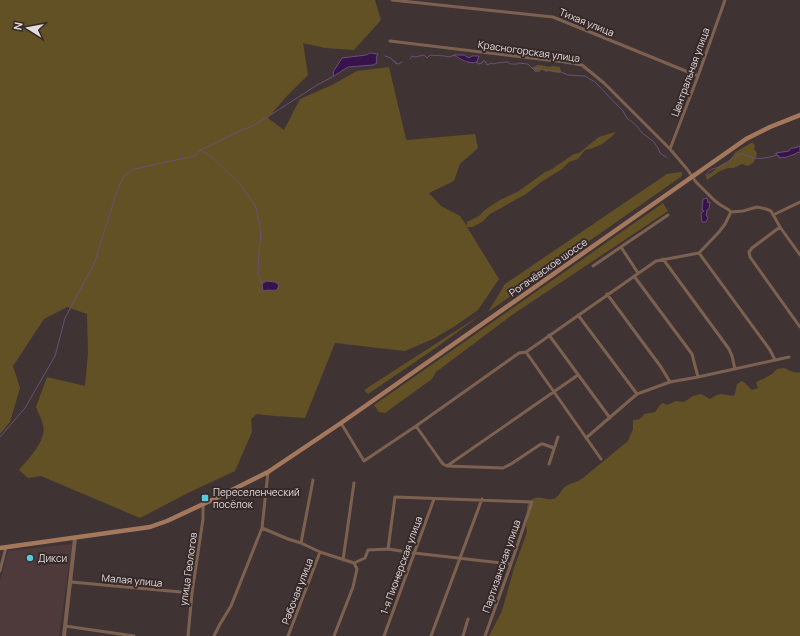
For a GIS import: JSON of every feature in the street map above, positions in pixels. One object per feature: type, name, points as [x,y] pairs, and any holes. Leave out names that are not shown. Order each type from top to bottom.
[{"type":"main road","name":"Рогачёвское шоссе","points":[[0,548],[150,527],[167,521],[268,472],[341,423],[753,135],[800,115]]},
{"type":"street","name":"Тихая улица","points":[[392,0],[553,17],[698,76]]},
{"type":"street","name":"Центральная улица","points":[[670,149],[725,0]]},
{"type":"street","name":"Красногорская улица","points":[[390,41],[582,65],[604,83],[670,149],[696,182],[714,200],[731,212]]},
{"type":"street","points":[[773,215],[800,202]]},
{"type":"street","points":[[341,423],[364,461],[519,353],[526,352],[656,261],[699,253],[722,228],[731,212],[743,211],[757,207],[771,211],[780,227],[800,255]]},
{"type":"street","points":[[593,266],[668,215]]},
{"type":"street","points":[[780,227],[752,248],[749,252],[750,256],[800,326]]},
{"type":"street","points":[[621,247],[638,273]]},
{"type":"street","points":[[699,253],[770,350],[775,360]]},
{"type":"street","points":[[663,259],[729,350],[735,369]]},
{"type":"street","points":[[634,276],[692,354],[698,377]]},
{"type":"street","points":[[607,294],[661,367],[670,382]]},
{"type":"street","points":[[578,315],[637,394]]},
{"type":"street","points":[[550,335],[610,418]]},
{"type":"street","points":[[526,352],[601,459]]},
{"type":"street","points":[[586,438],[637,394],[670,382],[789,357]]},
{"type":"street","points":[[448,466],[578,375]]},
{"type":"street","points":[[416,426],[443,464],[448,466],[503,468],[540,444],[554,448]]},
{"type":"street","points":[[549,464],[558,437]]},
{"type":"street","points":[[214,636],[232,606],[262,528],[268,472]]},
{"type":"street","points":[[301,543],[313,480]]},
{"type":"street","points":[[343,560],[354,483]]},
{"type":"street","points":[[388,549],[395,496],[434,499],[482,499],[431,636]]},
{"type":"street","name":"1-я Пионерская улица","points":[[384,636],[434,499]]},
{"type":"street","name":"Партизанская улица","points":[[482,499],[532,502],[485,636]]},
{"type":"street","name":"улица Геологов","points":[[188,636],[192,593],[203,519],[203,504]]},
{"type":"street","points":[[262,528],[320,552],[354,563],[365,558],[368,550],[388,549],[511,564]]},
{"type":"street","points":[[64,636],[75,538]]},
{"type":"street","points":[[0,571],[6,547]]},
{"type":"street","name":"Рабочая улица","points":[[288,636],[320,552]]},
{"type":"street","points":[[334,636],[353,587],[357,569],[354,563]]},
{"type":"street","name":"Малая улица","points":[[71,582],[192,593]]},
{"type":"street","points":[[463,636],[468,619]]},
{"type":"street","points":[[65,626],[134,636]]},
{"type":"shaded area","points":[[0,0],[375,0],[381,20],[354,50],[325,48],[303,43],[308,75],[268,118],[284,130],[300,99],[332,85],[357,71],[389,67],[407,140],[475,134],[478,148],[460,164],[454,181],[429,193],[441,206],[460,216],[467,226],[467,222],[479,216],[486,209],[519,191],[545,172],[574,154],[579,153],[599,137],[616,132],[602,144],[585,150],[578,159],[569,162],[562,169],[541,182],[526,194],[490,214],[482,222],[473,227],[467,227],[499,279],[478,310],[433,339],[405,351],[335,343],[305,418],[257,414],[251,419],[252,432],[235,471],[140,518],[41,476],[28,478],[19,470],[32,455],[42,437],[42,420],[36,407],[47,377],[85,386],[88,353],[87,314],[67,307],[44,319],[13,366],[20,388],[10,422],[0,434]]},
{"type":"shaded area","points":[[370,53],[378,54],[376,57],[377,63],[373,65],[348,67],[334,76],[333,72],[342,58],[366,55]]},
{"type":"shaded area","points":[[454,55],[464,55],[469,58],[472,56],[479,56],[477,62],[468,62]]},
{"type":"shaded area","points":[[537,65],[560,67],[561,72],[546,72],[541,69],[540,72],[535,72],[532,68]]},
{"type":"shaded area","points":[[751,143],[755,146],[754,149],[757,154],[753,163],[748,166],[742,164],[734,168],[728,168],[720,171],[707,180],[706,176],[708,174],[722,164],[728,162],[736,152]]},
{"type":"shaded area","points":[[800,146],[800,153],[798,152],[784,158],[779,158],[776,154],[789,151],[791,148]]},
{"type":"shaded area","points":[[682,172],[682,176],[488,312],[505,284],[667,174]]},
{"type":"shaded area","points":[[707,198],[708,203],[710,202],[706,215],[708,218],[706,222],[702,222],[701,213],[704,211],[702,210],[703,199]]},
{"type":"shaded area","points":[[663,203],[668,211],[512,315],[436,372],[432,379],[385,413],[379,412],[374,405]]},
{"type":"shaded area","points":[[266,281],[275,282],[279,285],[277,290],[263,291],[262,284]]},
{"type":"shaded area","points":[[482,314],[368,394],[364,390]]},
{"type":"shaded area","points":[[784,368],[794,372],[800,372],[800,636],[489,636],[502,611],[514,568],[527,532],[527,507],[529,502],[536,498],[553,499],[566,486],[579,481],[628,441],[633,429],[633,420],[640,419],[644,414],[655,412],[663,403],[667,405],[676,401],[684,402],[693,396],[701,394],[710,399],[721,394],[733,396],[735,394],[737,384],[742,381],[752,390],[758,388],[756,383],[758,381],[772,374],[777,369]]},
{"type":"shaded area","points":[[72,544],[59,636],[0,636],[0,581],[8,551]]},
{"type":"waterway","points":[[410,59],[412,56],[415,57],[424,55],[427,58],[430,55],[449,57],[455,55]]},
{"type":"waterway","points":[[385,56],[391,58],[395,61],[395,63],[398,64],[402,62]]},
{"type":"waterway","points":[[477,62],[478,64],[485,61],[487,65],[491,63],[506,62],[510,64],[528,64],[532,68],[561,72],[568,75],[585,76],[595,82],[623,111],[627,118],[637,126],[642,133],[653,141],[660,153],[667,158]]},
{"type":"waterway","points":[[0,437],[25,408],[55,356],[65,318],[94,264],[117,191],[124,176],[134,169],[194,156],[201,150],[237,132],[255,125],[317,85],[334,76]]},
{"type":"waterway","points":[[201,150],[215,160],[240,184],[256,207],[261,233],[258,274],[262,284]]},
{"type":"waterway","points":[[706,175],[710,170],[742,153],[746,156],[747,155],[754,158],[765,158],[777,155]]},
{"type":"place","name":"Переселенческий посёлок","points":[[205,498]]},
{"type":"place","name":"Дикси","points":[[30,558]]}]
